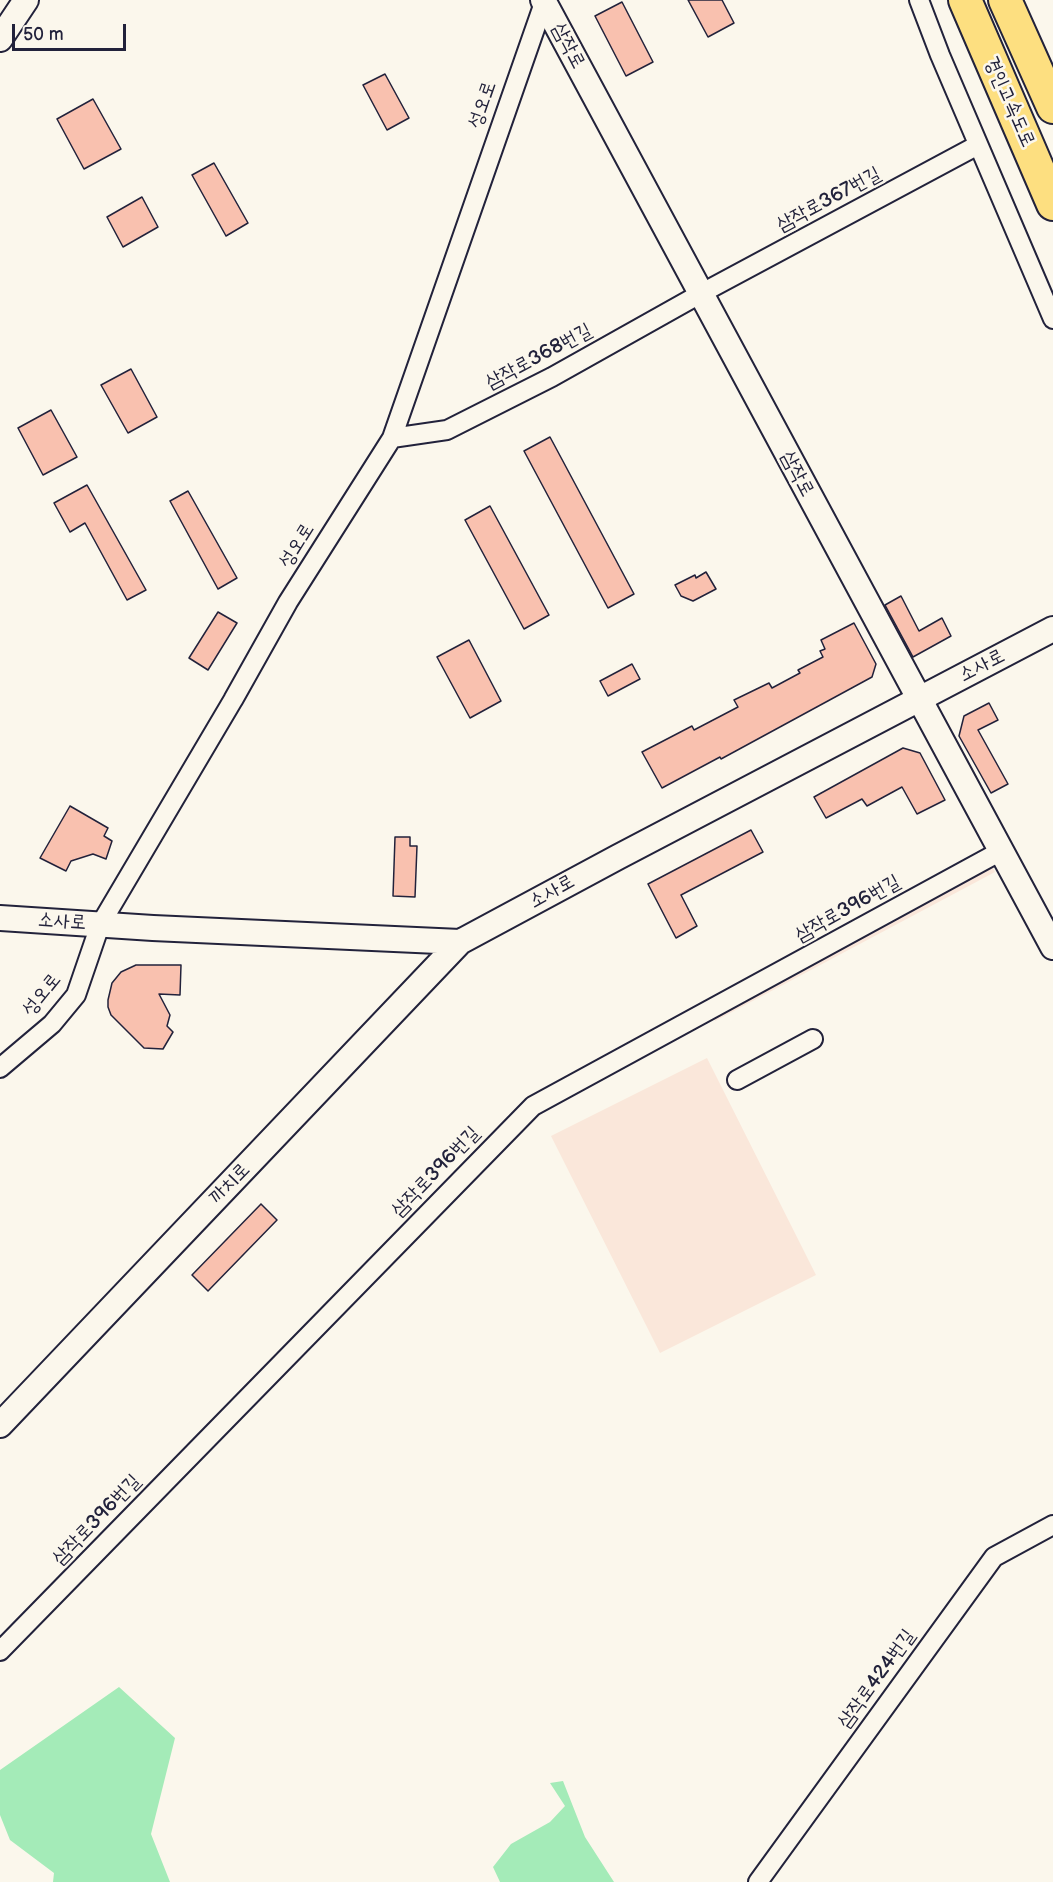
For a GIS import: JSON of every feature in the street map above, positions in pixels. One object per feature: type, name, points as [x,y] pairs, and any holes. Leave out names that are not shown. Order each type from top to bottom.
[{"type":"highway","name":"경인고속도로","points":[[965,0],[1053,204]]},
{"type":"highway","name":"경인고속도로","points":[[1005,0],[1053,107]]},
{"type":"street","points":[[0,39],[26,0]]},
{"type":"street","name":"삼작로","points":[[544,0],[1053,948]]},
{"type":"street","name":"성오로","points":[[0,1068],[52,1024],[76,995],[100,925],[288,602],[392,438],[544,0]]},
{"type":"street","points":[[919,0],[1053,319]]},
{"type":"street","name":"삼작로367번길","points":[[700,294],[978,145]]},
{"type":"street","name":"삼작로368번길","points":[[392,438],[447,430],[552,377],[700,294]]},
{"type":"street","name":"소사로","points":[[0,918],[460,942],[1053,629]]},
{"type":"street","name":"삼작로396번길","points":[[0,1651],[533,1106],[1001,851]]},
{"type":"street","name":"까치로","points":[[0,1425],[460,942]]},
{"type":"street","points":[[737,1080],[813,1039]]},
{"type":"street","name":"삼작로424번길","points":[[758,1882],[994,1557],[1053,1525]]},
{"type":"shaded area","points":[[986,855],[995,872],[715,1021],[707,1005]]},
{"type":"shaded area","points":[[707,1058],[816,1275],[660,1353],[551,1136]]},
{"type":"green space","points":[[119,1687],[175,1738],[151,1834],[170,1882],[53,1882],[54,1873],[10,1840],[0,1815],[0,1770]]},
{"type":"green space","points":[[563,1781],[585,1837],[614,1882],[500,1882],[493,1867],[511,1844],[550,1822],[565,1806],[550,1783]]},
{"type":"building","points":[[688,0],[722,0],[734,23],[708,37]]},
{"type":"building","points":[[622,2],[653,62],[626,76],[595,16]]},
{"type":"building","points":[[385,74],[409,118],[387,130],[363,85]]},
{"type":"building","points":[[93,99],[121,149],[84,169],[57,119]]},
{"type":"building","points":[[214,163],[248,223],[226,236],[192,175]]},
{"type":"building","points":[[142,197],[158,227],[123,247],[107,217]]},
{"type":"building","points":[[131,369],[157,417],[128,433],[101,385]]},
{"type":"building","points":[[51,410],[77,457],[43,475],[18,428]]},
{"type":"building","points":[[550,437],[634,594],[608,608],[524,451]]},
{"type":"building","points":[[87,485],[146,590],[127,600],[85,523],[70,532],[54,503]]},
{"type":"building","points":[[188,491],[237,578],[218,589],[170,501]]},
{"type":"building","points":[[490,506],[549,615],[524,629],[465,520]]},
{"type":"building","points":[[706,572],[716,589],[693,601],[681,596],[675,585]]},
{"type":"building","points":[[901,596],[919,631],[942,618],[951,636],[913,657],[885,605]]},
{"type":"building","points":[[218,612],[237,623],[208,670],[189,658]]},
{"type":"building","points":[[854,623],[876,664],[872,677],[721,759],[720,757],[662,788],[642,752],[692,726],[694,730],[738,707],[734,700],[769,683],[772,688],[800,673],[798,670],[823,657],[820,651],[825,649],[821,640]]},
{"type":"building","points":[[469,640],[501,701],[470,718],[437,657]]},
{"type":"building","points":[[632,664],[640,679],[608,696],[600,681]]},
{"type":"building","points":[[989,703],[998,720],[978,730],[1008,784],[991,793],[959,736],[964,716]]},
{"type":"building","points":[[903,748],[920,753],[945,800],[917,814],[902,787],[867,806],[862,799],[826,818],[814,797]]},
{"type":"building","points":[[70,806],[108,828],[104,836],[112,841],[106,859],[93,854],[71,861],[66,871],[40,858]]},
{"type":"building","points":[[751,830],[763,852],[681,895],[697,926],[676,938],[648,884]]},
{"type":"building","points":[[395,837],[410,837],[410,846],[417,846],[415,897],[393,896]]},
{"type":"building","points":[[136,965],[181,965],[180,995],[159,994],[170,1015],[167,1026],[173,1032],[163,1049],[144,1048],[111,1015],[108,1007],[112,983],[121,972]]},
{"type":"building","points":[[261,1204],[277,1220],[208,1291],[192,1275]]}]
